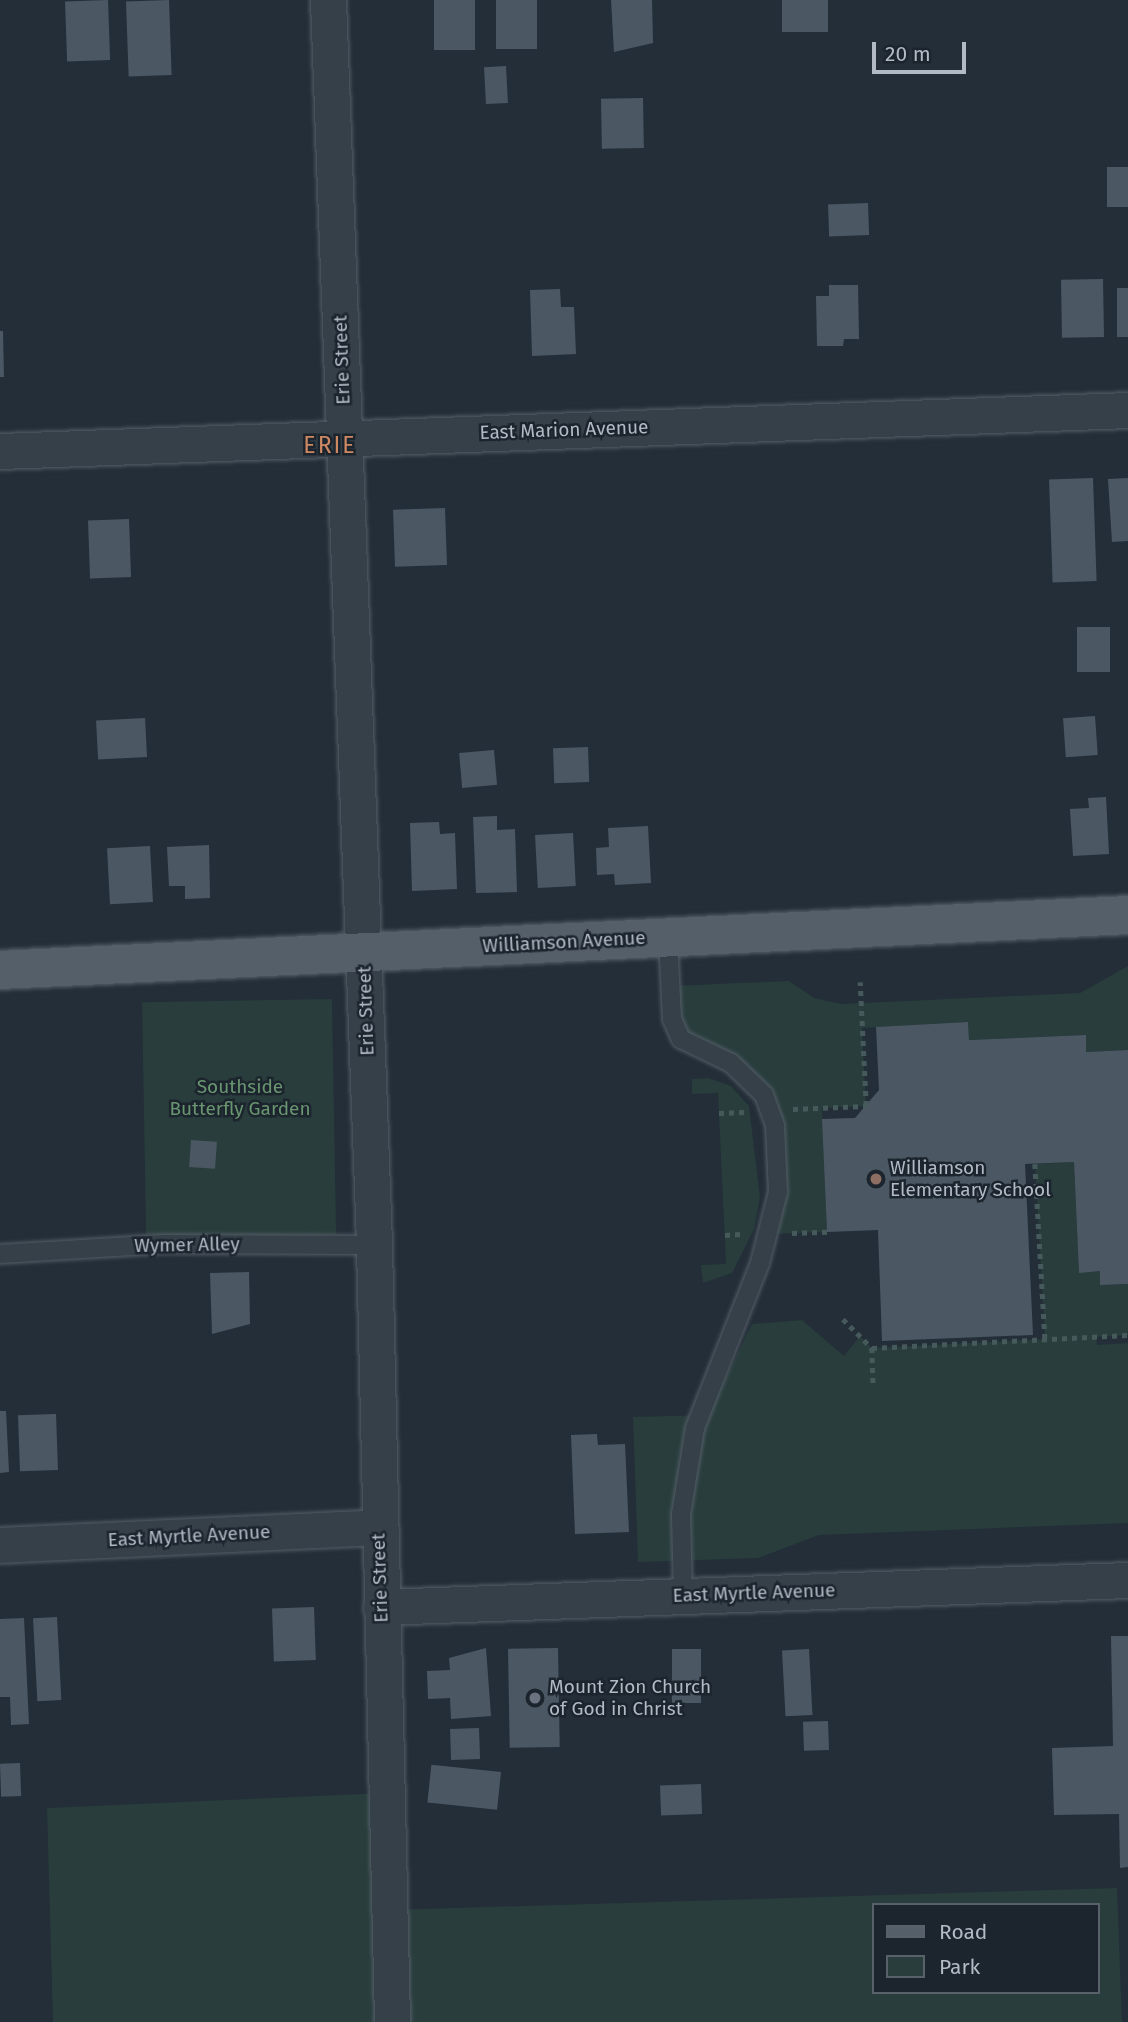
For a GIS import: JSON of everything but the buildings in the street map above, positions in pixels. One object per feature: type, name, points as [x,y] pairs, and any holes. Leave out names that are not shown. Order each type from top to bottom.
[{"type":"main road","name":"Williamson Avenue","points":[[0,970],[1128,915]]},
{"type":"street","name":"Erie Street","points":[[328,0],[374,1245],[378,1527],[392,2022]]},
{"type":"street","name":"East Marion Avenue","points":[[0,451],[1128,410]]},
{"type":"street","name":"East Myrtle Avenue","points":[[0,1545],[378,1527]]},
{"type":"street","name":"East Myrtle Avenue","points":[[381,1607],[1128,1580]]},
{"type":"lane","points":[[668,937],[672,1018],[681,1039],[753,1078],[770,1110],[777,1155],[775,1212],[695,1428],[681,1514],[683,1595]]},
{"type":"lane","name":"Wymer Alley","points":[[0,1254],[164,1244],[374,1245]]},
{"type":"path","points":[[719,1113],[866,1106],[860,982]]},
{"type":"path","points":[[1035,1164],[1045,1339]]},
{"type":"path","points":[[842,1319],[872,1348],[873,1385]]},
{"type":"path","points":[[872,1348],[1128,1335]]},
{"type":"green space","points":[[1128,966],[1128,1050],[1086,1052],[1085,1035],[969,1040],[968,1022],[862,1028],[866,1106],[822,1108],[827,1232],[769,1234],[764,1095],[681,1039],[671,986],[789,981],[814,998],[841,1004],[1080,993]]},
{"type":"green space","name":"Southside Butterfly Garden","points":[[332,999],[336,1235],[146,1238],[142,1002]]},
{"type":"green space","points":[[708,1078],[731,1086],[749,1106],[760,1198],[754,1229],[732,1273],[703,1283],[701,1265],[726,1264],[718,1093],[692,1094],[692,1079]]},
{"type":"green space","points":[[1074,1162],[1079,1272],[1100,1271],[1101,1285],[1128,1284],[1128,1335],[1096,1337],[1097,1345],[1128,1343],[1128,1523],[819,1535],[758,1558],[638,1562],[633,1417],[708,1415],[752,1324],[802,1320],[844,1356],[860,1336],[872,1348],[1045,1339],[1035,1164]]},
{"type":"green space","points":[[386,1793],[390,1910],[1117,1888],[1122,2022],[53,2022],[47,1808]]},
{"type":"place","name":"Williamson Elementary School","points":[[876,1179]]},
{"type":"place","name":"Mount Zion Church of God in Christ","points":[[535,1698]]},
{"type":"district","name":"ERIE","points":[[330,445]]}]
